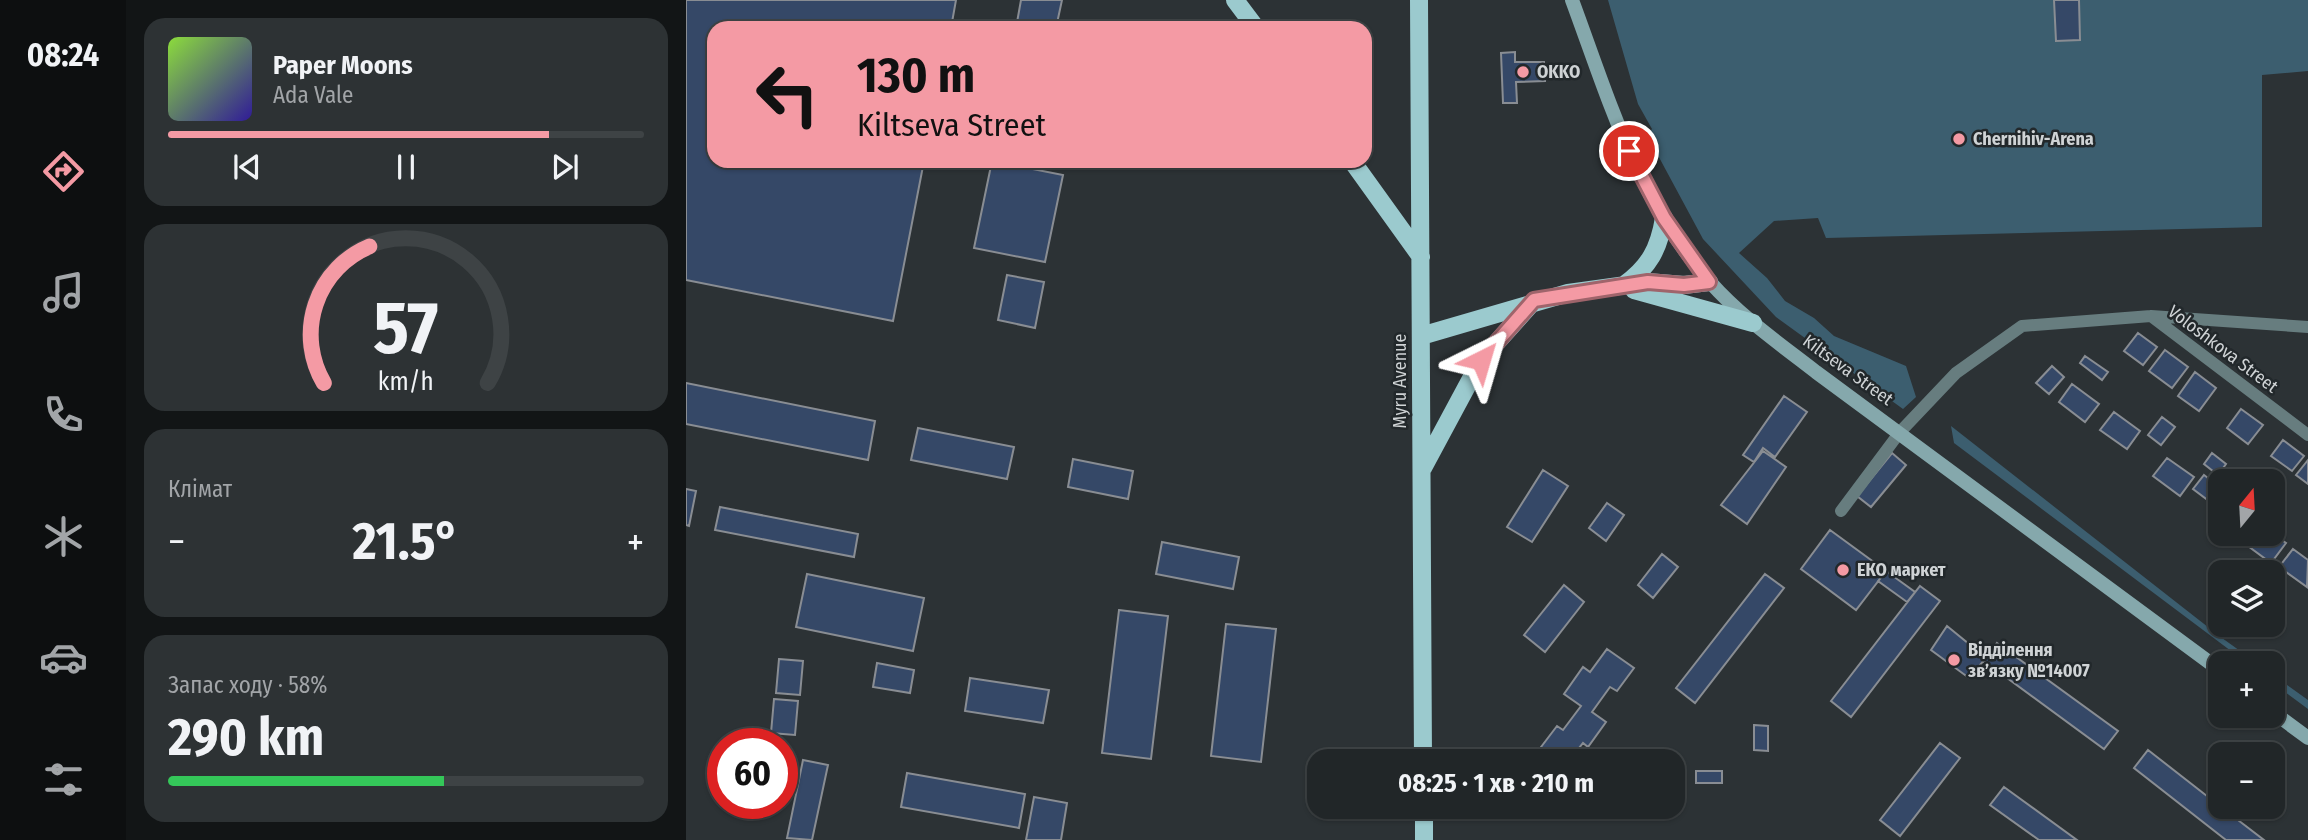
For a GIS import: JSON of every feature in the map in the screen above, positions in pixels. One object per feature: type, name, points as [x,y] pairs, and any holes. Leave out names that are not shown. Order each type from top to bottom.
[{"type":"main road","points":[[1236,0],[1251,21]]},
{"type":"main road","name":"Myru Avenue","points":[[1419,0],[1423,749]]},
{"type":"main road","name":"Kiltseva Street","points":[[1572,0],[1637,171],[1664,218],[1709,282],[1753,323],[2208,661]]},
{"type":"main road","points":[[1357,168],[1421,257]]},
{"type":"main road","points":[[1621,287],[1651,259],[1660,242],[1664,218]]},
{"type":"main road","points":[[1421,336],[1534,300],[1648,282],[1684,285],[1709,282]]},
{"type":"main road","points":[[1621,287],[1687,302],[1753,323]]},
{"type":"main road","points":[[1421,471],[1481,360],[1534,300]]},
{"type":"main road","points":[[2285,721],[2308,738]]},
{"type":"main road","points":[[1423,819],[1424,840]]},
{"type":"street","points":[[1841,511],[1900,432],[1956,373],[2022,326],[2151,316],[2308,327]]},
{"type":"street","name":"Voloshkova Street","points":[[2151,316],[2308,435]]},
{"type":"shaded area","name":"Chernihiv-Arena","points":[[1608,0],[2308,0],[2308,71],[2262,75],[2262,227],[1826,238],[1818,218],[1774,221],[1739,253],[1767,278],[1785,301],[1814,318],[1834,336],[1906,366],[1916,397],[1903,409],[1776,317],[1703,239],[1647,135],[1652,129],[1638,104]]},
{"type":"shaded area","points":[[1951,426],[2208,627],[2208,634],[1954,443]]},
{"type":"shaded area","points":[[2212,637],[2221,637],[2240,651],[2231,651]]},
{"type":"shaded area","points":[[2285,684],[2308,700],[2308,709],[2285,692]]},
{"type":"building","points":[[686,0],[956,0],[952,21],[707,21],[707,168],[923,168],[893,321],[686,280]]},
{"type":"building","points":[[1021,0],[1062,0],[1058,21],[1017,21]]},
{"type":"building","points":[[2054,0],[2079,0],[2080,40],[2056,41]]},
{"type":"building","name":"OKKO","points":[[1515,52],[1515,62],[1544,62],[1545,81],[1516,82],[1517,103],[1503,103],[1501,53]]},
{"type":"building","points":[[991,168],[1028,168],[1063,175],[1045,262],[974,248]]},
{"type":"building","points":[[1007,275],[1044,282],[1035,328],[998,320]]},
{"type":"building","points":[[2138,333],[2157,347],[2143,365],[2124,351]]},
{"type":"building","points":[[2165,350],[2188,367],[2172,388],[2149,371]]},
{"type":"building","points":[[2085,356],[2108,372],[2102,380],[2080,363]]},
{"type":"building","points":[[2052,366],[2064,377],[2049,394],[2036,383]]},
{"type":"building","points":[[2195,372],[2216,388],[2199,411],[2178,396]]},
{"type":"building","points":[[686,383],[875,421],[868,460],[686,424]]},
{"type":"building","points":[[2072,384],[2099,404],[2085,422],[2059,402]]},
{"type":"building","points":[[1784,396],[1807,412],[1775,457],[1763,448],[1754,462],[1743,455]]},
{"type":"building","points":[[2241,409],[2263,425],[2248,444],[2227,428]]},
{"type":"building","points":[[2114,412],[2140,431],[2127,449],[2100,430]]},
{"type":"building","points":[[2162,417],[2175,427],[2161,445],[2148,435]]},
{"type":"building","points":[[918,428],[1014,447],[1007,479],[911,460]]},
{"type":"building","points":[[2283,440],[2304,456],[2292,471],[2271,456]]},
{"type":"building","points":[[1763,451],[1786,467],[1747,524],[1721,505]]},
{"type":"building","points":[[1892,453],[1906,465],[1871,507],[1857,496]]},
{"type":"building","points":[[2212,453],[2226,464],[2222,469],[2210,469],[2204,464]]},
{"type":"building","points":[[2167,458],[2194,477],[2180,496],[2153,476]]},
{"type":"building","points":[[1073,459],[1133,471],[1128,499],[1068,487]]},
{"type":"building","points":[[2308,460],[2308,484],[2296,475]]},
{"type":"building","points":[[1543,470],[1568,486],[1532,542],[1507,527]]},
{"type":"building","points":[[2204,475],[2208,478],[2208,500],[2193,489]]},
{"type":"building","points":[[686,489],[696,491],[689,526],[686,525]]},
{"type":"building","points":[[1607,503],[1624,515],[1606,541],[1589,528]]},
{"type":"building","points":[[720,507],[858,534],[854,557],[715,530]]},
{"type":"building","name":"ЕКО маркет","points":[[1830,530],[1886,571],[1856,610],[1801,569]]},
{"type":"building","points":[[1162,542],[1239,557],[1233,589],[1156,574]]},
{"type":"building","points":[[2248,546],[2284,546],[2273,560],[2267,560]]},
{"type":"building","points":[[2293,549],[2308,560],[2307,587],[2285,571],[2284,560]]},
{"type":"building","points":[[1662,554],[1678,567],[1653,598],[1638,585]]},
{"type":"building","points":[[1886,571],[1915,592],[1907,602],[1878,581]]},
{"type":"building","points":[[807,574],[924,598],[913,651],[796,627]]},
{"type":"building","points":[[1765,574],[1784,588],[1695,703],[1676,688]]},
{"type":"building","points":[[1564,585],[1584,602],[1545,652],[1524,635]]},
{"type":"building","points":[[1920,586],[1940,601],[1851,717],[1831,701]]},
{"type":"building","points":[[1119,610],[1168,616],[1151,759],[1102,753]]},
{"type":"building","points":[[1226,624],[1276,629],[1261,762],[1211,756]]},
{"type":"building","points":[[1947,626],[1986,658],[1969,678],[1931,650]]},
{"type":"building","points":[[1997,643],[2118,731],[2104,749],[1984,661]]},
{"type":"building","points":[[1607,649],[1634,668],[1617,691],[1610,687],[1592,712],[1606,722],[1588,747],[1583,743],[1578,749],[1540,749],[1557,726],[1563,730],[1581,706],[1564,694],[1583,667],[1590,672]]},
{"type":"building","points":[[779,659],[803,661],[800,695],[776,693]]},
{"type":"building","points":[[877,663],[914,670],[910,693],[873,687]]},
{"type":"building","points":[[970,678],[1049,690],[1043,723],[965,711]]},
{"type":"building","points":[[774,699],[798,701],[796,728],[771,728]]},
{"type":"building","points":[[1754,725],[1768,726],[1768,751],[1754,750]]},
{"type":"building","points":[[1940,743],[1960,758],[1900,836],[1880,820]]},
{"type":"building","points":[[2148,750],[2208,797],[2208,819],[2237,819],[2264,840],[2226,840],[2134,768]]},
{"type":"building","points":[[803,760],[828,765],[812,840],[787,838],[791,819],[798,819],[798,784]]},
{"type":"building","points":[[1696,771],[1722,771],[1722,783],[1696,783]]},
{"type":"building","points":[[907,773],[1025,794],[1019,828],[901,807]]},
{"type":"building","points":[[2004,787],[2077,840],[2039,840],[1990,805]]},
{"type":"building","points":[[1034,797],[1067,803],[1061,840],[1026,840]]},
{"type":"place","name":"OKKO","points":[[1523,72]]},
{"type":"place","name":"Chernihiv-Arena","points":[[1959,139]]},
{"type":"place","name":"ЕКО маркет","points":[[1843,570]]},
{"type":"place","name":"Відділення зв’язку №14007","points":[[1954,660]]},
{"type":"route","points":[[1481,360],[1534,300],[1648,282],[1684,285],[1709,282],[1664,218],[1637,171],[1629,151]]}]
